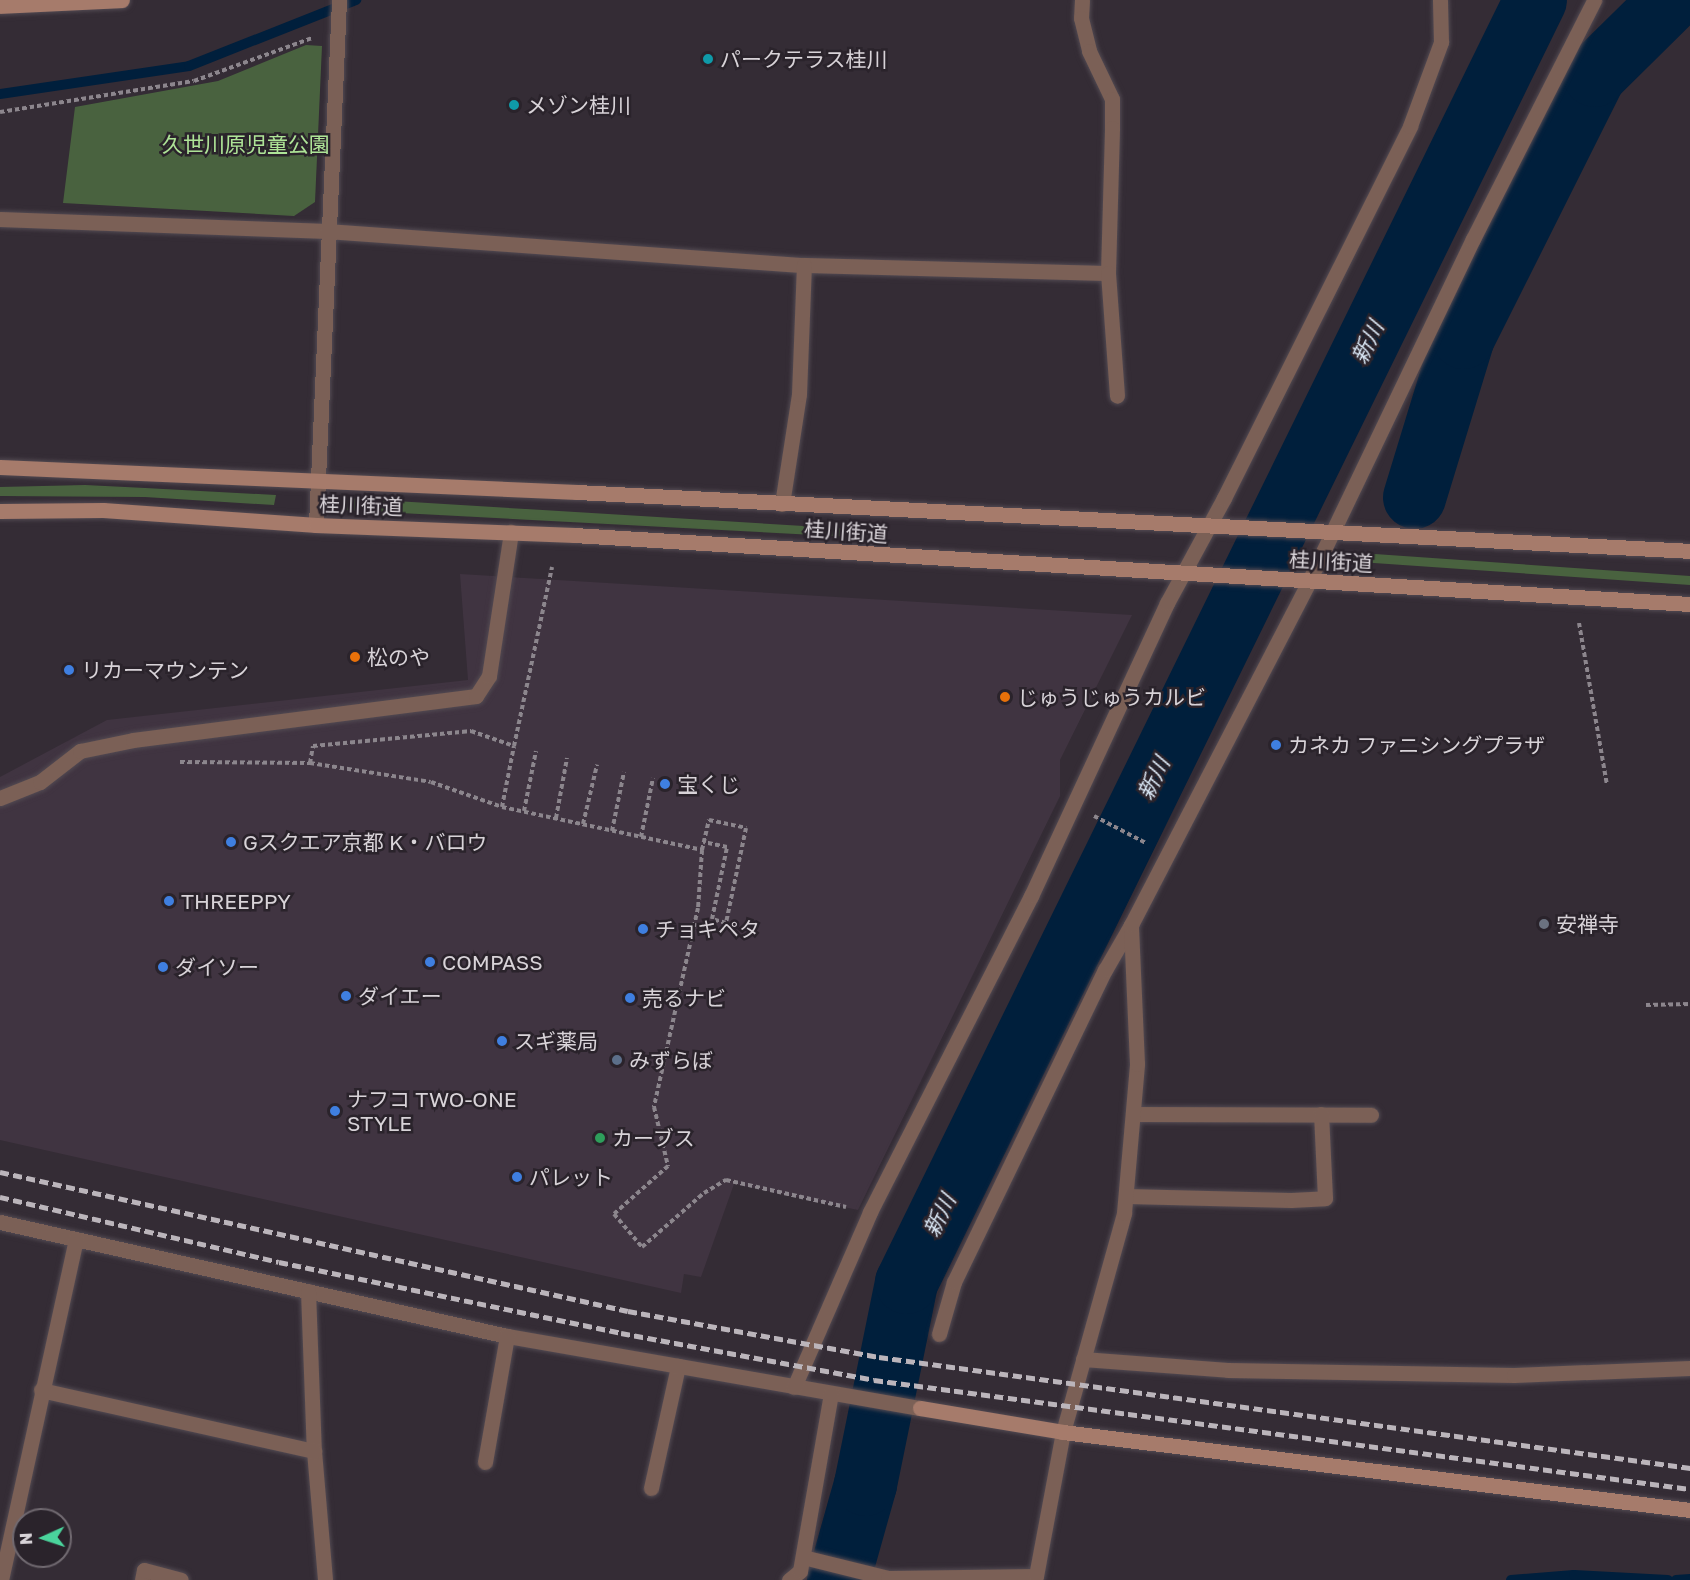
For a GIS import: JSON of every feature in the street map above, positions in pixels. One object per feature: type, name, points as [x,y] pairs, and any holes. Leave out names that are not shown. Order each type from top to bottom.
[{"type":"street","points":[[0,6],[122,0]]},
{"type":"street","points":[[316,525],[327,231],[339,0]]},
{"type":"street","points":[[1082,0],[1081,18],[1089,51],[1113,99],[1108,273],[1117,396]]},
{"type":"street","points":[[794,1387],[870,1212],[1073,804],[1183,574],[1410,126],[1441,42],[1440,0]]},
{"type":"street","points":[[939,1334],[954,1282],[1105,969],[1168,855],[1309,581],[1504,175],[1594,0]]},
{"type":"street","points":[[0,219],[327,231],[804,265],[1108,273]]},
{"type":"street","points":[[782,504],[799,394],[804,265]]},
{"type":"street","name":"桂川街道","points":[[0,467],[782,504],[1690,551]]},
{"type":"street","name":"桂川街道","points":[[0,511],[102,510],[316,525],[511,532],[1690,604]]},
{"type":"street","points":[[0,798],[40,782],[80,750],[133,740],[476,696],[489,676],[511,532]]},
{"type":"street","points":[[808,1559],[886,1578],[1036,1576],[1063,1432],[1126,1196],[1135,1114],[1137,1064],[1131,925]]},
{"type":"street","points":[[1135,1114],[1371,1115]]},
{"type":"street","points":[[1126,1196],[1292,1200],[1325,1198],[1321,1114]]},
{"type":"street","points":[[0,1222],[507,1336],[831,1394],[1063,1432],[1690,1510]]},
{"type":"street","points":[[1,1580],[76,1239]]},
{"type":"street","points":[[308,1291],[314,1451],[325,1580]]},
{"type":"street","points":[[485,1462],[507,1336]]},
{"type":"street","points":[[1083,1359],[1228,1370],[1514,1375],[1690,1368]]},
{"type":"street","points":[[651,1488],[678,1366]]},
{"type":"street","points":[[41,1390],[314,1451]]},
{"type":"street","points":[[789,1580],[800,1571],[808,1559],[831,1394]]},
{"type":"street","points":[[142,1580],[144,1570],[181,1580]]},
{"type":"path","points":[[0,112],[194,81],[336,28]]},
{"type":"path","points":[[502,807],[552,567]]},
{"type":"path","points":[[1575,597],[1607,785]]},
{"type":"path","points":[[310,763],[313,746],[471,731],[514,746]]},
{"type":"path","points":[[524,811],[536,751]]},
{"type":"path","points":[[555,818],[567,758]]},
{"type":"path","points":[[197,764],[310,763],[431,782],[502,807],[702,850]]},
{"type":"path","points":[[583,824],[597,765]]},
{"type":"path","points":[[612,831],[624,772]]},
{"type":"path","points":[[641,837],[653,778]]},
{"type":"path","points":[[1073,804],[1168,855]]},
{"type":"path","points":[[704,842],[727,848],[712,919],[726,922],[746,828],[709,820],[702,850],[698,908],[654,1107],[668,1166],[614,1214],[642,1247],[704,1192],[726,1180],[870,1212]]},
{"type":"path","points":[[1646,1005],[1690,1004]]},
{"type":"shaded area","points":[[460,574],[1132,615],[1060,760],[1060,796],[858,1210],[734,1184],[701,1277],[684,1274],[681,1293],[0,1140],[0,777],[107,720],[468,680]]},
{"type":"green space","name":"久世川原児童公園","points":[[306,45],[322,46],[315,202],[294,216],[63,203],[75,107],[218,81]]},
{"type":"green space","points":[[85,485],[276,495],[274,505],[145,497],[0,496],[0,487]]},
{"type":"green space","points":[[346,498],[854,529],[852,537],[343,510]]},
{"type":"green space","points":[[1346,552],[1690,576],[1690,585],[1345,561],[1342,557]]},
{"type":"waterway","points":[[0,94],[189,66],[356,0]]},
{"type":"waterway","name":"新川","points":[[838,1580],[865,1484],[906,1282],[1535,0]]},
{"type":"waterway","points":[[1414,497],[1463,337],[1594,75],[1670,0]]},
{"type":"waterway","points":[[1511,1580],[1574,1575],[1668,1580]]},
{"type":"waterway","points":[[1676,1580],[1690,1579]]},
{"type":"railway","points":[[0,1172],[628,1311],[879,1357],[1690,1468]]},
{"type":"railway","points":[[0,1197],[279,1262],[621,1333],[874,1380],[1690,1489]]},
{"type":"place","name":"パークテラス桂川","points":[[708,59]]},
{"type":"place","name":"メゾン桂川","points":[[514,105]]},
{"type":"place","name":"松のや","points":[[355,657]]},
{"type":"place","name":"リカーマウンテン","points":[[69,670]]},
{"type":"place","name":"じゅうじゅうカルビ","points":[[1005,697]]},
{"type":"place","name":"カネカ ファニシングプラザ","points":[[1276,745]]},
{"type":"place","name":"宝くじ","points":[[665,784]]},
{"type":"place","name":"Gスクエア京都 K・バロウ","points":[[231,842]]},
{"type":"place","name":"THREEPPY","points":[[169,901]]},
{"type":"place","name":"安禅寺","points":[[1544,924]]},
{"type":"place","name":"チョキペタ","points":[[643,929]]},
{"type":"place","name":"COMPASS","points":[[430,962]]},
{"type":"place","name":"ダイソー","points":[[163,967]]},
{"type":"place","name":"ダイエー","points":[[346,996]]},
{"type":"place","name":"売るナビ","points":[[630,998]]},
{"type":"place","name":"スギ薬局","points":[[502,1041]]},
{"type":"place","name":"みずらぼ","points":[[617,1060]]},
{"type":"place","name":"ナフコ TWO-ONE STYLE","points":[[335,1111]]},
{"type":"place","name":"カーブス","points":[[600,1138]]},
{"type":"place","name":"パレット","points":[[517,1177]]}]
